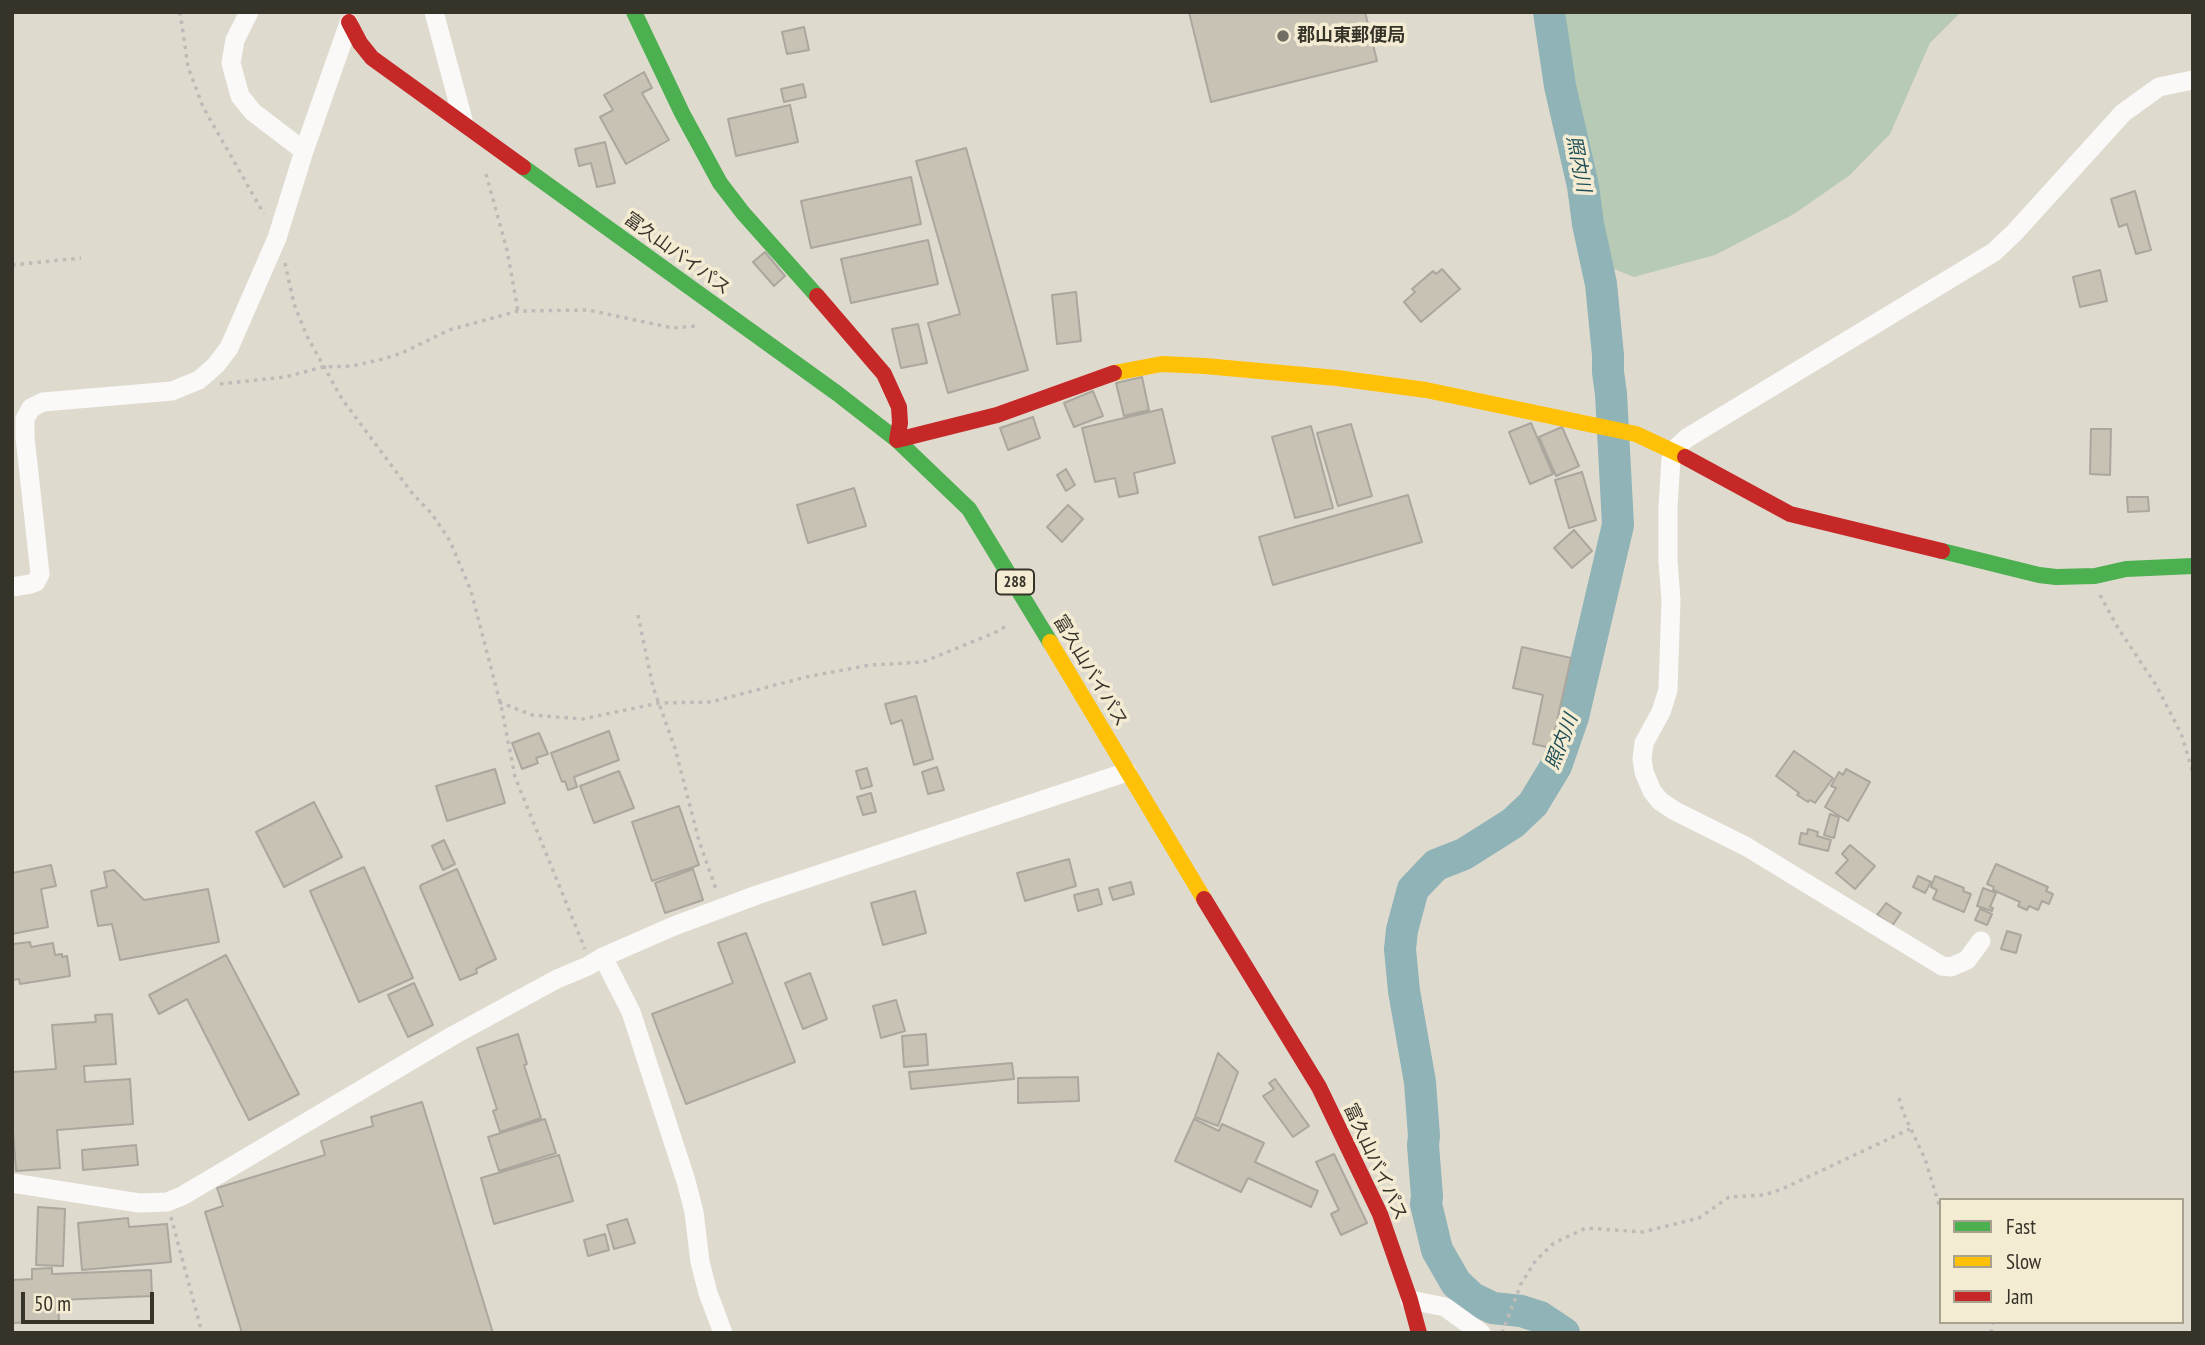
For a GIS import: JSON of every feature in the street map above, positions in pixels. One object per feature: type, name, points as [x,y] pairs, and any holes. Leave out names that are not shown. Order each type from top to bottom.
[{"type":"main road","points":[[634,12],[682,113],[720,183],[884,374],[899,407],[897,440],[1008,411],[1110,374],[1162,364],[1337,378],[1426,390],[1636,434],[1705,467],[1790,514],[2039,575],[2095,576],[2126,569],[2193,566]]},
{"type":"main road","name":"富久山バイパス","points":[[351,15],[360,43],[372,58],[897,440],[969,509],[1319,1087],[1380,1214],[1419,1333]]},
{"type":"street","points":[[249,12],[235,40],[230,63],[240,96],[253,112],[304,151]]},
{"type":"street","points":[[434,12],[464,124]]},
{"type":"street","points":[[12,587],[36,582],[40,574],[24,428],[31,408],[43,402],[173,391],[195,382],[216,365],[229,348],[277,238],[351,15]]},
{"type":"street","points":[[1981,941],[1967,960],[1951,967],[1942,966],[1759,854],[1660,801],[1644,772],[1642,758],[1644,743],[1661,712],[1668,690],[1671,600],[1668,561],[1669,467],[1673,452],[1687,439],[1994,252],[2123,113],[2159,87],[2193,80]]},
{"type":"street","points":[[12,1183],[139,1203],[167,1202],[199,1187],[454,1035],[597,960],[757,895],[1127,772]]},
{"type":"street","points":[[597,960],[631,1012],[687,1181],[700,1262],[723,1333]]},
{"type":"street","points":[[1410,1300],[1445,1307],[1481,1333]]},
{"type":"path","points":[[180,12],[188,67],[203,107],[277,238],[294,304],[307,336],[342,399],[450,541],[471,591],[522,797],[597,960]]},
{"type":"path","points":[[485,171],[507,250],[518,312]]},
{"type":"path","points":[[12,265],[80,258]]},
{"type":"path","points":[[195,382],[210,385],[248,382],[285,377],[323,367],[352,366],[402,353],[449,330],[518,312],[588,310],[673,328],[706,324],[727,314]]},
{"type":"path","points":[[2095,576],[2103,602],[2156,685],[2182,736],[2193,773]]},
{"type":"path","points":[[499,702],[532,715],[583,719],[659,703],[711,702],[806,677],[870,665],[923,662],[994,633],[1032,611]]},
{"type":"path","points":[[638,615],[653,687],[675,748],[699,841],[722,908]]},
{"type":"path","points":[[1899,1098],[1925,1159],[1939,1204]]},
{"type":"path","points":[[1502,1333],[1521,1284],[1536,1260],[1555,1243],[1587,1228],[1643,1232],[1699,1218],[1729,1197],[1764,1195],[1782,1189],[1910,1129]]},
{"type":"path","points":[[167,1202],[202,1333]]},
{"type":"green space","points":[[1559,12],[1961,12],[1930,43],[1890,134],[1850,175],[1794,214],[1715,255],[1634,277],[1601,264],[1583,130]]},
{"type":"building","name":"郡山東郵便局","points":[[1189,12],[1365,12],[1377,61],[1211,102]]},
{"type":"building","points":[[804,27],[809,50],[787,54],[782,32]]},
{"type":"building","points":[[644,72],[652,88],[642,93],[669,140],[626,164],[600,117],[613,110],[604,95]]},
{"type":"building","points":[[803,84],[806,97],[784,102],[781,89]]},
{"type":"building","points":[[790,105],[798,142],[736,156],[728,119]]},
{"type":"building","points":[[605,142],[615,183],[597,187],[591,163],[579,166],[575,149]]},
{"type":"building","points":[[966,148],[1028,370],[948,393],[928,323],[960,314],[916,161]]},
{"type":"building","points":[[911,177],[921,224],[811,248],[801,201]]},
{"type":"building","points":[[2135,191],[2151,250],[2136,254],[2127,224],[2119,227],[2111,199]]},
{"type":"building","points":[[928,240],[938,284],[851,303],[841,259]]},
{"type":"building","points":[[765,252],[785,276],[774,286],[753,262]]},
{"type":"building","points":[[1442,269],[1460,289],[1421,322],[1404,302],[1415,292],[1412,289],[1433,271],[1436,274]]},
{"type":"building","points":[[2100,270],[2107,301],[2080,307],[2073,277]]},
{"type":"building","points":[[1076,292],[1081,341],[1057,344],[1052,295]]},
{"type":"building","points":[[918,324],[927,363],[901,368],[892,329]]},
{"type":"building","points":[[1142,377],[1149,410],[1124,416],[1116,383]]},
{"type":"building","points":[[1093,391],[1103,416],[1074,427],[1064,403]]},
{"type":"building","points":[[1162,409],[1175,463],[1134,473],[1138,493],[1119,497],[1115,478],[1095,482],[1082,428]]},
{"type":"building","points":[[1033,417],[1040,438],[1008,450],[1000,428]]},
{"type":"building","points":[[1531,423],[1553,474],[1530,484],[1509,432]]},
{"type":"building","points":[[1351,424],[1372,496],[1338,506],[1317,433]]},
{"type":"building","points":[[1311,426],[1333,508],[1295,518],[1272,437]]},
{"type":"building","points":[[1562,427],[1579,466],[1556,476],[1539,437]]},
{"type":"building","points":[[2091,429],[2111,429],[2110,475],[2090,474]]},
{"type":"building","points":[[1066,469],[1075,485],[1066,491],[1057,475]]},
{"type":"building","points":[[1582,472],[1596,520],[1569,528],[1555,480]]},
{"type":"building","points":[[854,488],[866,526],[808,543],[797,505]]},
{"type":"building","points":[[1408,495],[1422,542],[1273,585],[1259,537]]},
{"type":"building","points":[[2127,497],[2148,497],[2149,511],[2128,512]]},
{"type":"building","points":[[1068,505],[1083,519],[1062,542],[1047,527]]},
{"type":"building","points":[[1574,530],[1592,551],[1572,568],[1554,548]]},
{"type":"building","points":[[1522,647],[1571,658],[1551,748],[1533,744],[1543,695],[1513,688]]},
{"type":"building","points":[[916,696],[933,759],[914,765],[902,720],[891,724],[885,704]]},
{"type":"building","points":[[609,731],[619,760],[574,777],[577,787],[568,790],[565,781],[562,782],[551,753]]},
{"type":"building","points":[[539,733],[548,754],[536,758],[538,763],[522,769],[512,743]]},
{"type":"building","points":[[1794,751],[1833,778],[1815,803],[1797,795],[1799,793],[1776,776]]},
{"type":"building","points":[[937,767],[944,790],[928,794],[922,772]]},
{"type":"building","points":[[867,768],[872,786],[861,789],[856,771]]},
{"type":"building","points":[[495,769],[505,803],[447,821],[436,786]]},
{"type":"building","points":[[1846,769],[1870,782],[1848,821],[1825,807],[1836,788],[1831,786],[1839,772],[1843,775]]},
{"type":"building","points":[[619,771],[634,808],[594,823],[580,786]]},
{"type":"building","points":[[871,793],[876,812],[863,815],[857,797]]},
{"type":"building","points":[[314,802],[342,857],[284,887],[256,832]]},
{"type":"building","points":[[679,806],[699,865],[652,881],[632,822]]},
{"type":"building","points":[[1830,814],[1839,817],[1834,838],[1824,835]]},
{"type":"building","points":[[1808,829],[1818,832],[1817,836],[1831,840],[1828,851],[1799,844],[1801,833],[1807,834]]},
{"type":"building","points":[[444,840],[455,864],[443,870],[432,846]]},
{"type":"building","points":[[1850,845],[1875,866],[1855,889],[1836,873],[1848,860],[1842,854]]},
{"type":"building","points":[[1069,859],[1076,886],[1025,901],[1017,873]]},
{"type":"building","points":[[1996,864],[2048,887],[2046,891],[2053,894],[2049,904],[2042,901],[2038,910],[2029,906],[2027,910],[2018,906],[2020,902],[1993,890],[1994,887],[1987,884]]},
{"type":"building","points":[[51,865],[56,886],[41,889],[48,927],[12,934],[12,873]]},
{"type":"building","points":[[364,867],[413,978],[359,1002],[310,891]]},
{"type":"building","points":[[457,869],[496,959],[476,969],[477,973],[460,980],[420,887]]},
{"type":"building","points":[[693,869],[703,900],[665,913],[655,883]]},
{"type":"building","points":[[114,870],[144,900],[208,889],[219,942],[120,960],[112,924],[98,926],[91,891],[107,887],[104,872]]},
{"type":"building","points":[[1918,876],[1931,882],[1925,893],[1913,887]]},
{"type":"building","points":[[1935,876],[1964,888],[1963,891],[1971,894],[1964,912],[1933,899],[1937,890],[1931,887]]},
{"type":"building","points":[[1131,882],[1134,894],[1113,900],[1109,888]]},
{"type":"building","points":[[1983,888],[1996,893],[1990,907],[1993,908],[1992,911],[1977,906]]},
{"type":"building","points":[[1098,889],[1102,904],[1078,911],[1074,895]]},
{"type":"building","points":[[915,891],[926,933],[883,945],[871,903]]},
{"type":"building","points":[[1886,903],[1901,913],[1892,926],[1877,915]]},
{"type":"building","points":[[1980,909],[1992,914],[1987,925],[1975,920]]},
{"type":"building","points":[[2007,931],[2021,935],[2016,953],[2001,949]]},
{"type":"building","points":[[746,933],[795,1062],[686,1104],[652,1014],[733,983],[718,943]]},
{"type":"building","points":[[30,942],[31,947],[53,943],[55,955],[67,956],[70,976],[20,984],[19,979],[12,980],[13,944]]},
{"type":"building","points":[[226,955],[299,1094],[249,1120],[187,999],[159,1014],[149,995]]},
{"type":"building","points":[[810,973],[827,1019],[803,1029],[785,983]]},
{"type":"building","points":[[414,983],[433,1025],[408,1037],[388,995]]},
{"type":"building","points":[[896,1000],[905,1031],[881,1038],[873,1006]]},
{"type":"building","points":[[112,1014],[116,1064],[84,1066],[85,1082],[130,1079],[133,1124],[57,1130],[60,1168],[16,1171],[12,1072],[56,1069],[52,1025],[96,1022],[95,1015]]},
{"type":"building","points":[[518,1034],[527,1064],[524,1065],[541,1118],[500,1132],[493,1111],[497,1109],[477,1048]]},
{"type":"building","points":[[926,1034],[928,1065],[904,1067],[902,1036]]},
{"type":"building","points":[[1218,1053],[1238,1072],[1218,1126],[1195,1117]]},
{"type":"building","points":[[1012,1063],[1014,1079],[911,1089],[909,1072]]},
{"type":"building","points":[[1078,1077],[1079,1101],[1018,1103],[1018,1078]]},
{"type":"building","points":[[1275,1079],[1309,1126],[1293,1137],[1263,1096],[1274,1089],[1269,1083]]},
{"type":"building","points":[[422,1102],[493,1333],[242,1333],[205,1212],[223,1206],[217,1188],[325,1155],[321,1141],[373,1126],[371,1117]]},
{"type":"building","points":[[545,1119],[556,1153],[499,1171],[488,1137]]},
{"type":"building","points":[[1194,1119],[1219,1131],[1222,1124],[1264,1143],[1255,1162],[1318,1191],[1311,1207],[1248,1178],[1241,1192],[1175,1161]]},
{"type":"building","points":[[136,1145],[138,1165],[83,1170],[82,1150]]},
{"type":"building","points":[[1334,1154],[1367,1223],[1341,1235],[1331,1214],[1339,1210],[1316,1162]]},
{"type":"building","points":[[559,1155],[573,1201],[494,1224],[481,1178]]},
{"type":"building","points":[[38,1207],[65,1209],[63,1266],[36,1265]]},
{"type":"building","points":[[128,1218],[129,1227],[167,1224],[171,1262],[82,1270],[78,1223]]},
{"type":"building","points":[[627,1219],[635,1243],[614,1249],[607,1225]]},
{"type":"building","points":[[605,1234],[609,1250],[588,1256],[584,1240]]},
{"type":"building","points":[[52,1268],[52,1274],[151,1270],[152,1296],[58,1300],[59,1321],[12,1323],[12,1280],[32,1279],[32,1269]]},
{"type":"waterway","name":"照内川","points":[[1549,12],[1560,86],[1583,186],[1601,284],[1611,394],[1618,525],[1573,717],[1556,766],[1533,804],[1513,823],[1464,854],[1436,865],[1413,889],[1400,949],[1404,991],[1420,1082],[1426,1204],[1437,1250],[1456,1283],[1472,1298],[1493,1308],[1521,1311],[1540,1317],[1564,1333]]},
{"type":"traffic: fast","points":[[634,12],[682,113],[720,183],[817,296]]},
{"type":"traffic: fast","points":[[523,167],[838,394],[897,440],[969,509],[1050,642]]},
{"type":"traffic: fast","points":[[1942,551],[2056,577],[2095,576],[2126,569],[2193,566]]},
{"type":"traffic: slow","points":[[1114,373],[1162,364],[1205,366],[1337,378],[1426,390],[1636,434],[1685,457]]},
{"type":"traffic: slow","points":[[1050,642],[1204,899]]},
{"type":"traffic: jam","points":[[349,22],[372,58],[523,167]]},
{"type":"traffic: jam","points":[[817,296],[884,374],[899,407],[897,440],[997,415],[1114,373]]},
{"type":"traffic: jam","points":[[1685,457],[1790,514],[1942,551]]},
{"type":"traffic: jam","points":[[1204,899],[1319,1087],[1380,1214],[1419,1333]]},
{"type":"place","name":"郡山東郵便局","points":[[1283,36]]}]
